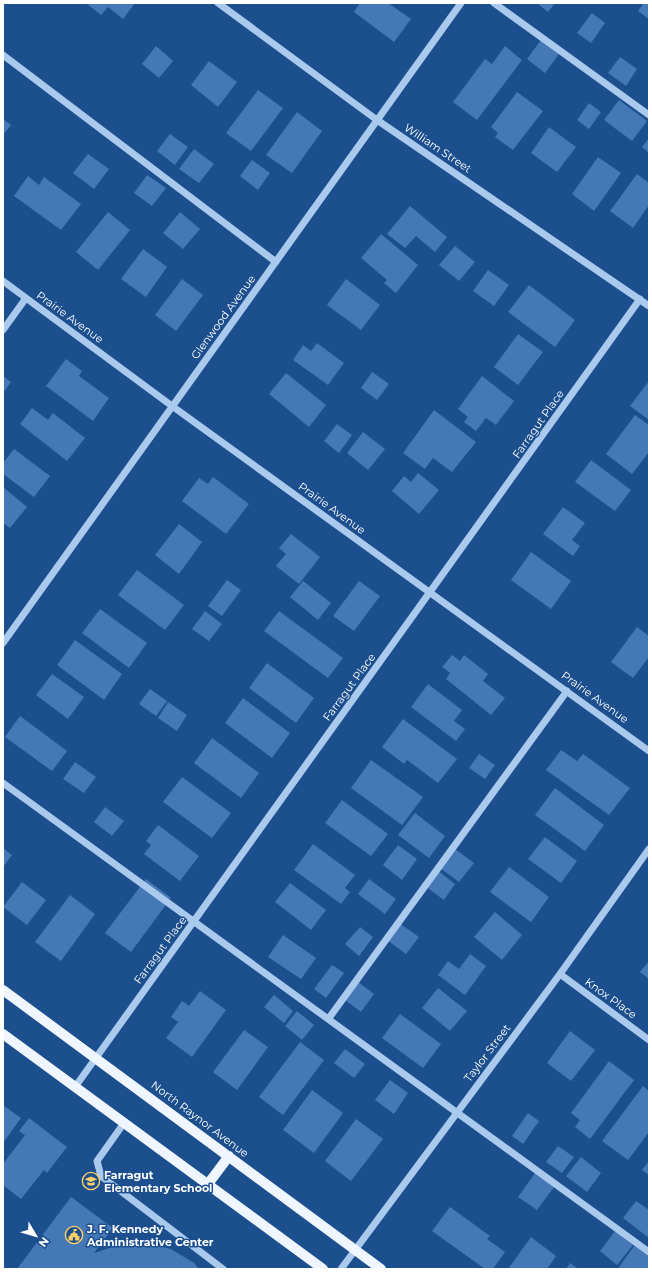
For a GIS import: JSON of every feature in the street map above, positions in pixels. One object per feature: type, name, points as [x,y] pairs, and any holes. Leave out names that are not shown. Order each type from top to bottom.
[{"type":"main road","name":"North Raynor Avenue","points":[[3,990],[96,1057],[381,1269]]},
{"type":"main road","points":[[3,1034],[323,1269]]},
{"type":"main road","points":[[208,1184],[229,1156]]},
{"type":"street","name":"William Street","points":[[218,3],[377,120],[649,306]]},
{"type":"street","name":"Glenwood Avenue","points":[[3,643],[461,3]]},
{"type":"street","points":[[494,3],[649,115]]},
{"type":"street","points":[[3,55],[276,262]]},
{"type":"street","name":"Prairie Avenue","points":[[3,281],[172,406],[649,751]]},
{"type":"street","points":[[3,330],[26,298]]},
{"type":"street","name":"Farragut Place","points":[[75,1087],[640,299]]},
{"type":"street","points":[[328,1018],[567,691]]},
{"type":"street","points":[[3,782],[649,1252]]},
{"type":"street","name":"Taylor Street","points":[[341,1269],[560,974],[649,848]]},
{"type":"street","name":"Knox Place","points":[[560,974],[649,1040]]},
{"type":"street","points":[[124,1123],[97,1161],[101,1176],[223,1269]]},
{"type":"building","points":[[86,3],[135,3],[123,19],[108,7],[101,15]]},
{"type":"building","points":[[360,3],[388,3],[411,19],[394,42],[354,12]]},
{"type":"building","points":[[537,3],[555,3],[548,12]]},
{"type":"building","points":[[644,3],[649,3],[649,19],[638,11]]},
{"type":"building","points":[[592,13],[605,23],[591,43],[577,33]]},
{"type":"building","points":[[541,40],[559,54],[545,73],[527,59]]},
{"type":"building","points":[[156,46],[173,61],[159,78],[142,64]]},
{"type":"building","points":[[505,46],[522,60],[477,120],[453,102],[485,59],[492,64]]},
{"type":"building","points":[[620,57],[637,69],[626,86],[608,73]]},
{"type":"building","points":[[209,61],[237,82],[218,107],[191,85]]},
{"type":"building","points":[[258,90],[283,108],[251,151],[226,133]]},
{"type":"building","points":[[517,92],[543,111],[513,150],[495,137],[498,133],[491,127]]},
{"type":"building","points":[[619,100],[647,121],[632,141],[604,120]]},
{"type":"building","points":[[589,103],[601,112],[589,129],[577,120]]},
{"type":"building","points":[[297,112],[322,131],[292,173],[266,155]]},
{"type":"building","points":[[3,119],[11,125],[3,135]]},
{"type":"building","points":[[549,127],[576,147],[557,172],[531,153]]},
{"type":"building","points":[[170,134],[188,147],[175,165],[157,151]]},
{"type":"building","points":[[649,138],[649,153],[642,147]]},
{"type":"building","points":[[194,149],[214,164],[199,183],[179,169]]},
{"type":"building","points":[[88,154],[109,169],[94,189],[73,173]]},
{"type":"building","points":[[598,157],[621,173],[594,211],[572,194]]},
{"type":"building","points":[[252,160],[270,173],[258,190],[240,176]]},
{"type":"building","points":[[637,174],[649,183],[649,205],[633,228],[610,211]]},
{"type":"building","points":[[147,175],[166,188],[152,206],[134,193]]},
{"type":"building","points":[[28,176],[39,185],[44,177],[81,204],[61,230],[14,196]]},
{"type":"building","points":[[410,206],[447,237],[435,252],[416,236],[405,248],[387,234]]},
{"type":"building","points":[[108,212],[130,230],[98,270],[76,252]]},
{"type":"building","points":[[180,212],[200,229],[183,249],[163,233]]},
{"type":"building","points":[[381,234],[418,265],[396,293],[384,283],[387,280],[361,258]]},
{"type":"building","points":[[455,246],[475,262],[459,281],[439,265]]},
{"type":"building","points":[[143,249],[167,267],[146,297],[121,279]]},
{"type":"building","points":[[488,270],[509,285],[494,306],[473,291]]},
{"type":"building","points":[[182,279],[203,295],[176,331],[155,315]]},
{"type":"building","points":[[346,279],[380,305],[361,330],[327,305]]},
{"type":"building","points":[[529,285],[575,320],[555,347],[508,312]]},
{"type":"building","points":[[518,334],[543,352],[518,385],[494,367]]},
{"type":"building","points":[[317,343],[344,363],[328,385],[293,360],[303,345],[311,351]]},
{"type":"building","points":[[66,359],[82,371],[79,376],[109,398],[93,421],[46,386]]},
{"type":"building","points":[[372,372],[389,384],[377,400],[361,388]]},
{"type":"building","points":[[286,373],[326,405],[309,427],[269,394]]},
{"type":"building","points":[[3,376],[11,382],[3,393]]},
{"type":"building","points":[[482,376],[514,401],[496,425],[486,418],[476,431],[464,422],[468,417],[458,409]]},
{"type":"building","points":[[649,381],[649,420],[630,406]]},
{"type":"building","points":[[32,408],[48,420],[53,413],[85,438],[67,461],[20,424]]},
{"type":"building","points":[[434,410],[476,442],[452,472],[433,458],[425,469],[403,453]]},
{"type":"building","points":[[635,415],[649,425],[649,452],[632,474],[606,454]]},
{"type":"building","points":[[337,424],[352,435],[339,453],[324,441]]},
{"type":"building","points":[[363,432],[385,449],[368,470],[347,453]]},
{"type":"building","points":[[14,449],[50,476],[34,497],[3,474],[3,463]]},
{"type":"building","points":[[591,460],[631,490],[615,511],[575,482]]},
{"type":"building","points":[[418,473],[439,490],[419,514],[392,491],[404,476],[411,482]]},
{"type":"building","points":[[213,477],[249,504],[226,534],[182,501],[199,478],[208,484]]},
{"type":"building","points":[[3,487],[27,507],[10,528],[3,523]]},
{"type":"building","points":[[563,507],[585,523],[572,540],[580,546],[573,556],[543,534]]},
{"type":"building","points":[[179,524],[202,542],[179,574],[155,555]]},
{"type":"building","points":[[291,534],[320,557],[299,584],[276,566],[286,554],[279,548]]},
{"type":"building","points":[[531,552],[571,581],[551,609],[511,580]]},
{"type":"building","points":[[137,570],[184,605],[165,630],[118,595]]},
{"type":"building","points":[[227,580],[241,590],[222,616],[208,606]]},
{"type":"building","points":[[303,581],[331,603],[318,620],[290,597]]},
{"type":"building","points":[[359,581],[380,596],[354,631],[333,616]]},
{"type":"building","points":[[100,609],[147,643],[129,668],[82,633]]},
{"type":"building","points":[[205,611],[222,624],[209,641],[192,629]]},
{"type":"building","points":[[279,611],[343,658],[328,678],[264,631]]},
{"type":"building","points":[[637,627],[649,636],[649,657],[633,678],[611,662]]},
{"type":"building","points":[[75,640],[122,674],[104,700],[57,665]]},
{"type":"building","points":[[452,655],[460,661],[464,655],[488,674],[483,681],[505,698],[491,715],[446,679],[450,673],[442,667]]},
{"type":"building","points":[[267,663],[314,698],[296,723],[249,688]]},
{"type":"building","points":[[52,674],[84,697],[68,719],[36,695]]},
{"type":"building","points":[[428,684],[462,710],[454,721],[465,729],[456,741],[411,707]]},
{"type":"building","points":[[150,689],[167,701],[156,716],[139,704]]},
{"type":"building","points":[[243,698],[290,733],[272,758],[225,723]]},
{"type":"building","points":[[168,702],[187,715],[177,731],[158,718]]},
{"type":"building","points":[[20,716],[67,751],[52,771],[5,737]]},
{"type":"building","points":[[403,719],[457,759],[438,783],[407,760],[404,764],[382,747]]},
{"type":"building","points":[[212,738],[259,773],[241,798],[194,763]]},
{"type":"building","points":[[561,750],[577,761],[583,754],[630,788],[609,815],[546,770]]},
{"type":"building","points":[[479,754],[495,765],[485,779],[469,768]]},
{"type":"building","points":[[371,760],[423,797],[402,825],[351,788]]},
{"type":"building","points":[[75,762],[96,777],[84,793],[63,779]]},
{"type":"building","points":[[182,777],[231,813],[212,838],[163,802]]},
{"type":"building","points":[[555,788],[604,825],[585,851],[535,815]]},
{"type":"building","points":[[342,800],[388,834],[371,856],[325,823]]},
{"type":"building","points":[[105,807],[124,821],[112,836],[94,822]]},
{"type":"building","points":[[415,813],[445,836],[429,858],[398,835]]},
{"type":"building","points":[[158,825],[199,856],[180,881],[144,854],[151,845],[146,841]]},
{"type":"building","points":[[545,837],[577,861],[561,883],[528,859]]},
{"type":"building","points":[[313,844],[355,875],[345,888],[350,892],[341,904],[294,870]]},
{"type":"building","points":[[398,845],[417,859],[402,880],[383,865]]},
{"type":"building","points":[[3,848],[12,855],[3,867]]},
{"type":"building","points":[[455,849],[474,863],[459,882],[440,868]]},
{"type":"building","points":[[509,867],[549,897],[531,922],[490,892]]},
{"type":"building","points":[[437,870],[455,884],[444,900],[425,886]]},
{"type":"building","points":[[146,879],[171,898],[131,952],[105,933]]},
{"type":"building","points":[[369,879],[396,899],[385,914],[358,894]]},
{"type":"building","points":[[22,882],[46,900],[27,925],[3,907]]},
{"type":"building","points":[[290,883],[326,910],[311,930],[275,902]]},
{"type":"building","points":[[70,895],[95,914],[61,961],[35,942]]},
{"type":"building","points":[[495,912],[522,935],[502,960],[474,937]]},
{"type":"building","points":[[399,923],[419,937],[406,954],[387,940]]},
{"type":"building","points":[[360,927],[373,937],[359,956],[345,944]]},
{"type":"building","points":[[283,935],[316,958],[301,979],[268,957]]},
{"type":"building","points":[[470,954],[486,966],[465,995],[438,975],[448,961],[459,969]]},
{"type":"building","points":[[649,961],[649,979],[640,972]]},
{"type":"building","points":[[332,965],[344,973],[326,998],[314,989]]},
{"type":"building","points":[[357,981],[374,994],[361,1012],[344,999]]},
{"type":"building","points":[[438,988],[467,1011],[450,1031],[422,1008]]},
{"type":"building","points":[[200,991],[226,1010],[192,1057],[166,1038],[178,1022],[171,1017],[182,1001],[189,1006]]},
{"type":"building","points":[[274,995],[293,1011],[284,1023],[264,1007]]},
{"type":"building","points":[[297,1011],[314,1025],[302,1040],[285,1026]]},
{"type":"building","points":[[400,1014],[441,1044],[423,1068],[382,1038]]},
{"type":"building","points":[[244,1030],[268,1047],[237,1090],[213,1072]]},
{"type":"building","points":[[570,1031],[595,1050],[571,1081],[547,1063]]},
{"type":"building","points":[[300,1042],[324,1060],[283,1115],[259,1097]]},
{"type":"building","points":[[345,1049],[365,1064],[354,1078],[334,1063]]},
{"type":"building","points":[[609,1061],[634,1080],[590,1139],[575,1127],[580,1120],[571,1113]]},
{"type":"building","points":[[390,1080],[408,1093],[394,1114],[375,1100]]},
{"type":"building","points":[[643,1086],[649,1091],[649,1132],[628,1160],[602,1141]]},
{"type":"building","points":[[312,1090],[343,1113],[314,1153],[283,1130]]},
{"type":"building","points":[[3,1105],[21,1118],[3,1143]]},
{"type":"building","points":[[528,1113],[539,1121],[523,1144],[512,1136]]},
{"type":"building","points":[[29,1118],[67,1147],[47,1173],[44,1170],[21,1199],[3,1185],[3,1164],[25,1135],[19,1131]]},
{"type":"building","points":[[356,1119],[383,1139],[351,1181],[325,1161]]},
{"type":"building","points":[[558,1146],[574,1157],[562,1173],[546,1162]]},
{"type":"building","points":[[581,1157],[601,1173],[587,1192],[566,1176]]},
{"type":"building","points":[[649,1161],[649,1175],[642,1170]]},
{"type":"building","points":[[538,1169],[557,1183],[537,1210],[518,1197]]},
{"type":"building","name":"J. F. Kennedy Administrative Center","points":[[71,1197],[113,1228],[94,1253],[119,1245],[146,1243],[171,1249],[194,1263],[199,1269],[17,1269]]},
{"type":"building","points":[[636,1201],[649,1210],[649,1238],[623,1218]]},
{"type":"building","points":[[450,1207],[490,1236],[487,1239],[505,1252],[493,1269],[485,1269],[432,1231]]},
{"type":"building","points":[[616,1230],[633,1245],[617,1265],[600,1251]]},
{"type":"building","points":[[531,1237],[556,1256],[547,1269],[508,1269]]},
{"type":"building","points":[[635,1245],[649,1256],[649,1269],[621,1269],[619,1267]]},
{"type":"building","points":[[570,1263],[578,1269],[566,1269]]},
{"type":"place","name":"Farragut Elementary School","points":[[91,1181]]},
{"type":"place","name":"J. F. Kennedy Administrative Center","points":[[74,1235]]}]
